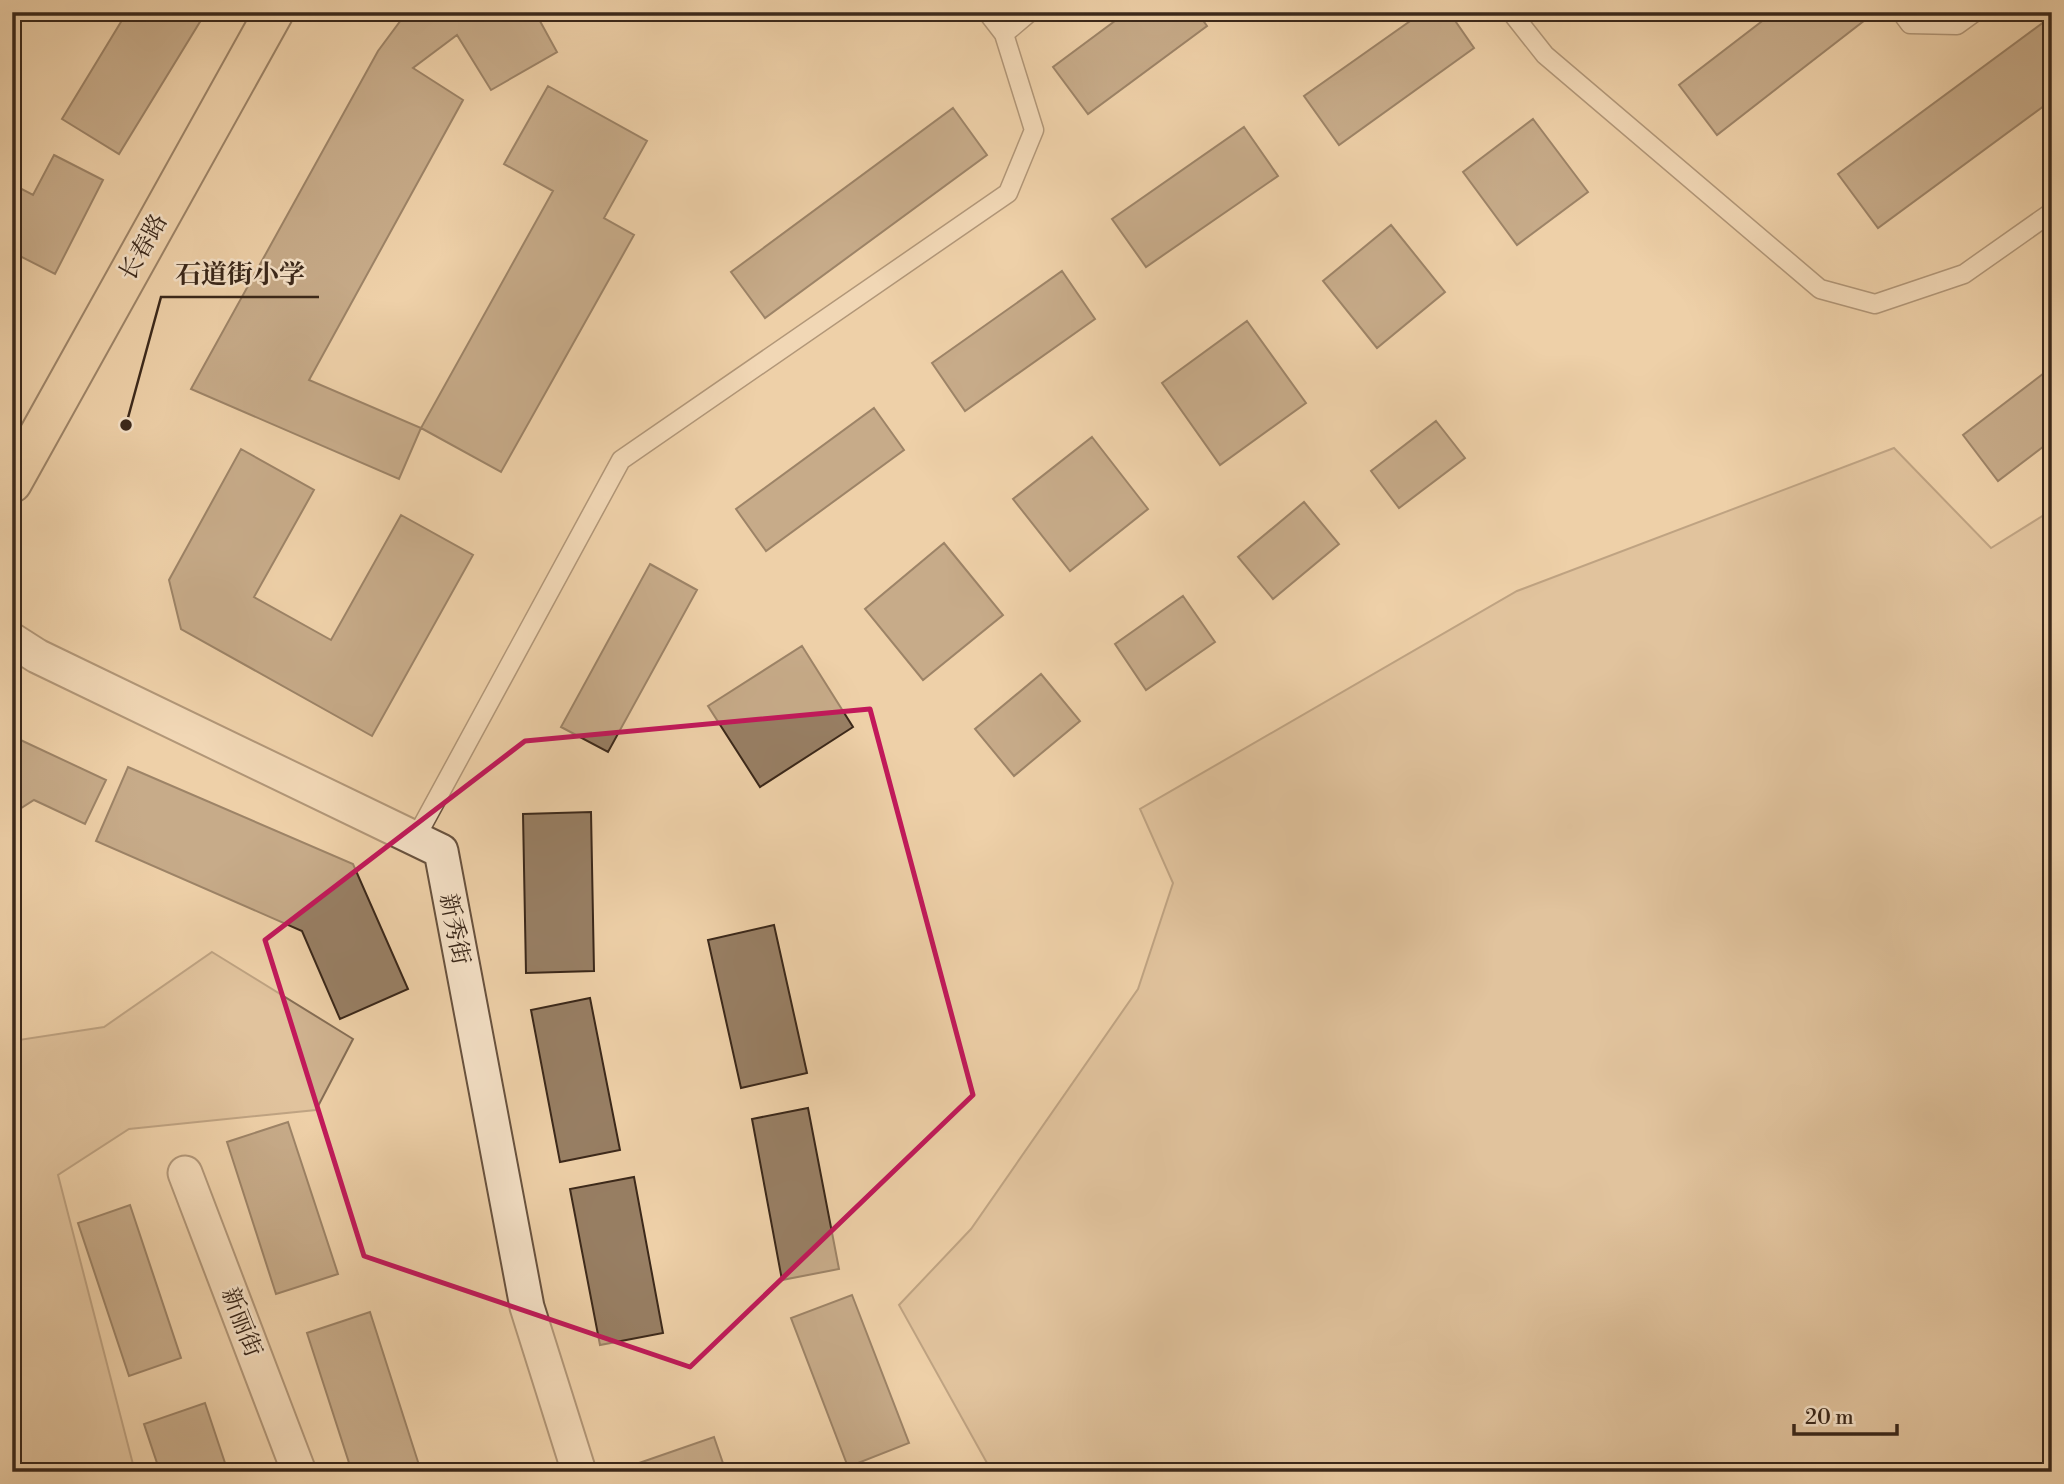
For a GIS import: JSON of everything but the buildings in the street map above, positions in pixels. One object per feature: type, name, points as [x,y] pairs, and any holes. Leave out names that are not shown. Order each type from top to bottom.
[{"type":"main road","name":"长春路","points":[[12,483],[274,12]]},
{"type":"street","name":"新秀街","points":[[12,640],[37,656],[441,851],[527,1307],[579,1472]]},
{"type":"street","name":"新丽街","points":[[186,1173],[299,1472]]},
{"type":"lane","points":[[415,839],[621,460],[1008,193],[1034,130],[1004,34],[988,12]]},
{"type":"lane","points":[[1004,34],[1030,12]]},
{"type":"lane","points":[[1511,12],[1545,55],[1819,289],[1875,304],[1888,300],[1964,274],[2052,212]]},
{"type":"lane","points":[[1901,12],[1910,24],[1957,25],[1975,12]]},
{"type":"highlighted area","points":[[870,709],[973,1095],[690,1367],[364,1256],[265,940],[525,741]]},
{"type":"shaded area","points":[[1894,448],[1991,548],[2052,510],[2052,1472],[992,1472],[899,1305],[971,1229],[1138,989],[1173,883],[1140,809],[1517,591]]},
{"type":"shaded area","points":[[212,952],[353,1039],[316,1110],[129,1129],[58,1175],[135,1472],[12,1472],[12,1041],[104,1027]]},
{"type":"place","name":"石道街小学","points":[[126,425]]}]
